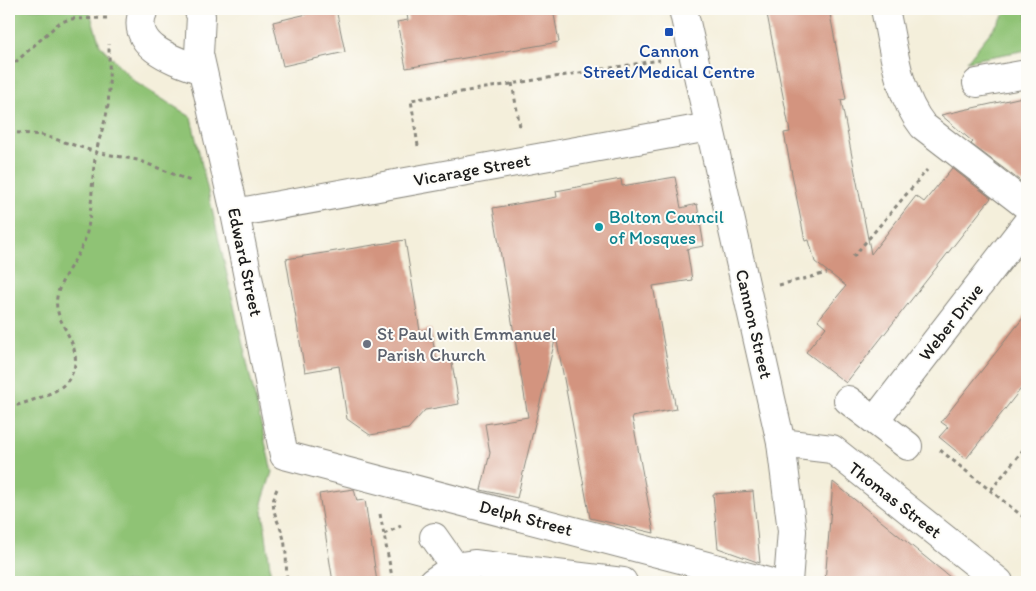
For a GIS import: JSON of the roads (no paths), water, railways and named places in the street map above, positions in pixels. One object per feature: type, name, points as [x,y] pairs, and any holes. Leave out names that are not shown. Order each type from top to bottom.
[{"type":"street","points":[[144,9],[141,26],[151,48],[168,58],[202,70]]},
{"type":"street","name":"Edward Street","points":[[198,9],[200,16],[199,54],[202,70],[290,456]]},
{"type":"street","name":"Cannon Street","points":[[683,9],[746,292],[782,443],[792,531],[788,582]]},
{"type":"street","points":[[885,9],[903,91],[911,111],[923,126],[1027,206]]},
{"type":"street","points":[[977,83],[1027,74]]},
{"type":"street","name":"Vicarage Street","points":[[235,212],[709,127]]},
{"type":"street","name":"Weber Drive","points":[[875,420],[1027,223]]},
{"type":"street","points":[[848,400],[908,446]]},
{"type":"street","name":"Thomas Street","points":[[782,443],[832,449],[999,582]]},
{"type":"street","name":"Delph Street","points":[[290,456],[768,582]]},
{"type":"street","points":[[434,537],[455,567]]},
{"type":"street","points":[[433,582],[455,567],[474,564],[624,582]]},
{"type":"place","name":"Cannon Street/Medical Centre","points":[[669,32]]},
{"type":"place","name":"Bolton Council of Mosques","points":[[599,227]]},
{"type":"place","name":"St Paul with Emmanuel Parish Church","points":[[367,344]]}]
